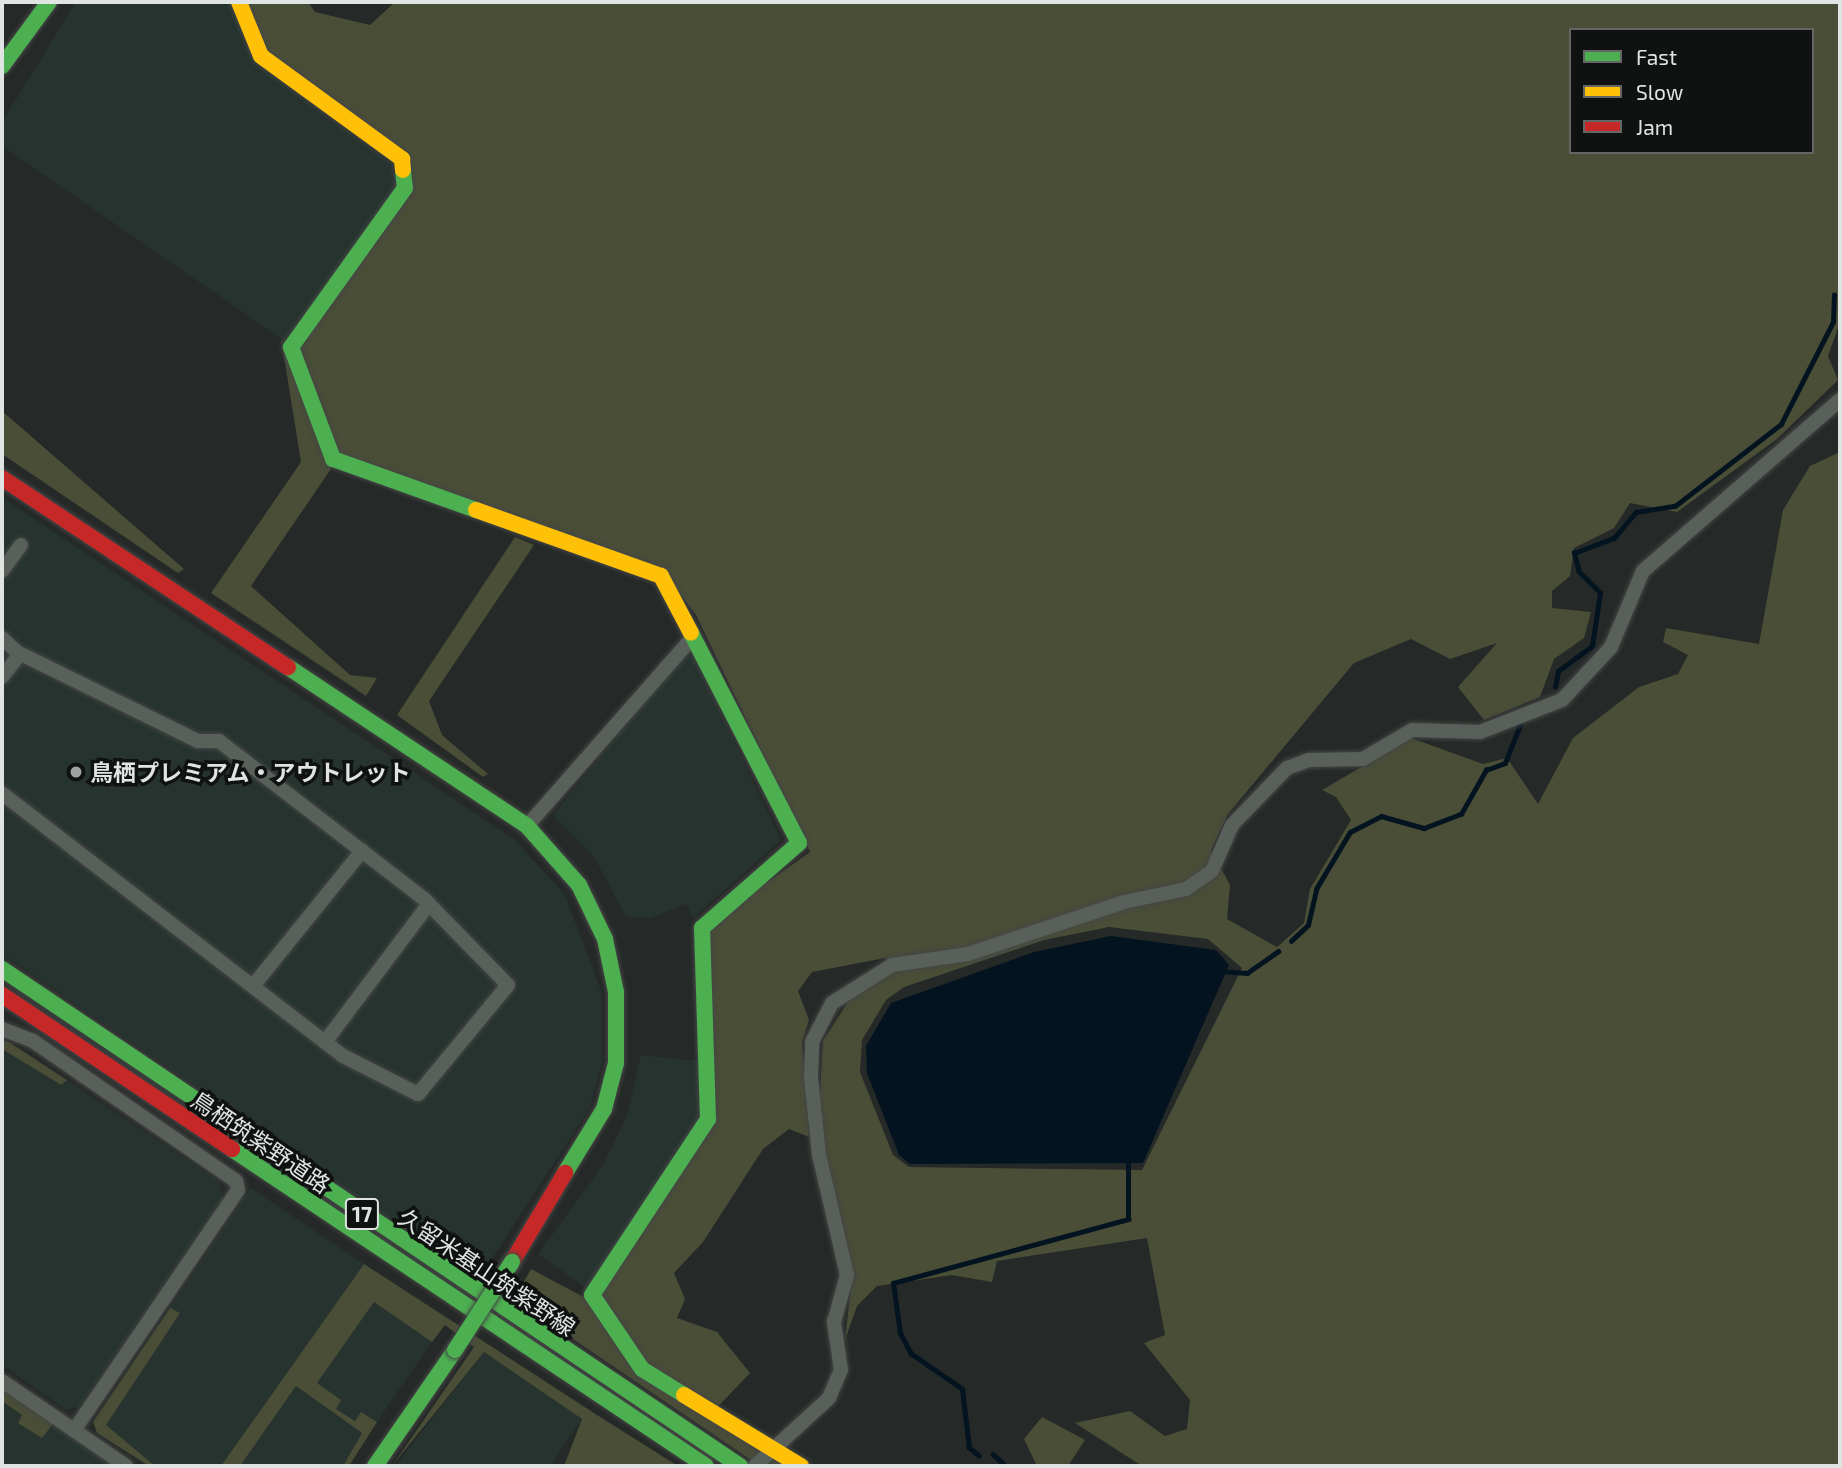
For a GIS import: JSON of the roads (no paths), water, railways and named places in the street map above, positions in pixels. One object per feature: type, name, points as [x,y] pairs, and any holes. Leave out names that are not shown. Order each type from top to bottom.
[{"type":"street","points":[[2,66],[49,2]]},
{"type":"street","points":[[239,2],[261,56],[402,159],[405,188],[291,347],[333,459],[661,576],[798,850],[702,928],[708,1119],[592,1295],[642,1369],[801,1466]]},
{"type":"street","points":[[755,1466],[771,1448],[829,1398],[841,1370],[834,1322],[846,1275],[815,1131],[811,1077],[812,1042],[832,1003],[892,965],[968,954],[1124,902],[1186,889],[1212,872],[1233,825],[1287,768],[1309,760],[1363,759],[1412,730],[1480,732],[1562,700],[1612,647],[1643,571],[1840,400]]},
{"type":"street","points":[[2,478],[527,826],[579,885],[605,939],[616,992],[616,1063],[604,1109],[512,1262],[375,1466]]},
{"type":"street","points":[[2,570],[21,545]]},
{"type":"street","points":[[2,638],[20,654],[198,741],[219,741],[429,904],[508,985],[418,1094],[325,1042],[2,793]]},
{"type":"street","points":[[527,826],[691,639]]},
{"type":"street","points":[[2,677],[20,654]]},
{"type":"street","points":[[253,986],[362,851]]},
{"type":"street","points":[[325,1042],[429,904]]},
{"type":"street","name":"久留米基山筑紫野線","points":[[2,969],[740,1466]]},
{"type":"street","name":"鳥栖筑紫野道路","points":[[2,995],[706,1466]]},
{"type":"street","points":[[2,1029],[44,1049],[236,1181],[238,1190],[74,1430]]},
{"type":"street","points":[[2,1381],[126,1466]]},
{"type":"water","points":[[1111,936],[1216,950],[1229,965],[1143,1163],[910,1164],[899,1155],[867,1073],[866,1046],[891,1003],[1034,952]]},
{"type":"waterway","points":[[1555,687],[1558,671],[1592,646],[1600,593],[1579,572],[1574,553],[1614,538],[1636,512],[1675,506],[1781,424],[1833,322],[1834,295]]},
{"type":"waterway","points":[[1291,941],[1308,925],[1316,889],[1350,832],[1381,816],[1424,828],[1461,814],[1486,770],[1505,763],[1520,725]]},
{"type":"waterway","points":[[1220,971],[1247,973],[1278,951]]},
{"type":"waterway","points":[[979,1456],[969,1448],[962,1389],[911,1354],[900,1333],[893,1283],[1128,1219],[1128,1158]]},
{"type":"waterway","points":[[993,1454],[1006,1466]]},
{"type":"place","name":"鳥栖プレミアム・アウトレット","points":[[76,772]]}]
